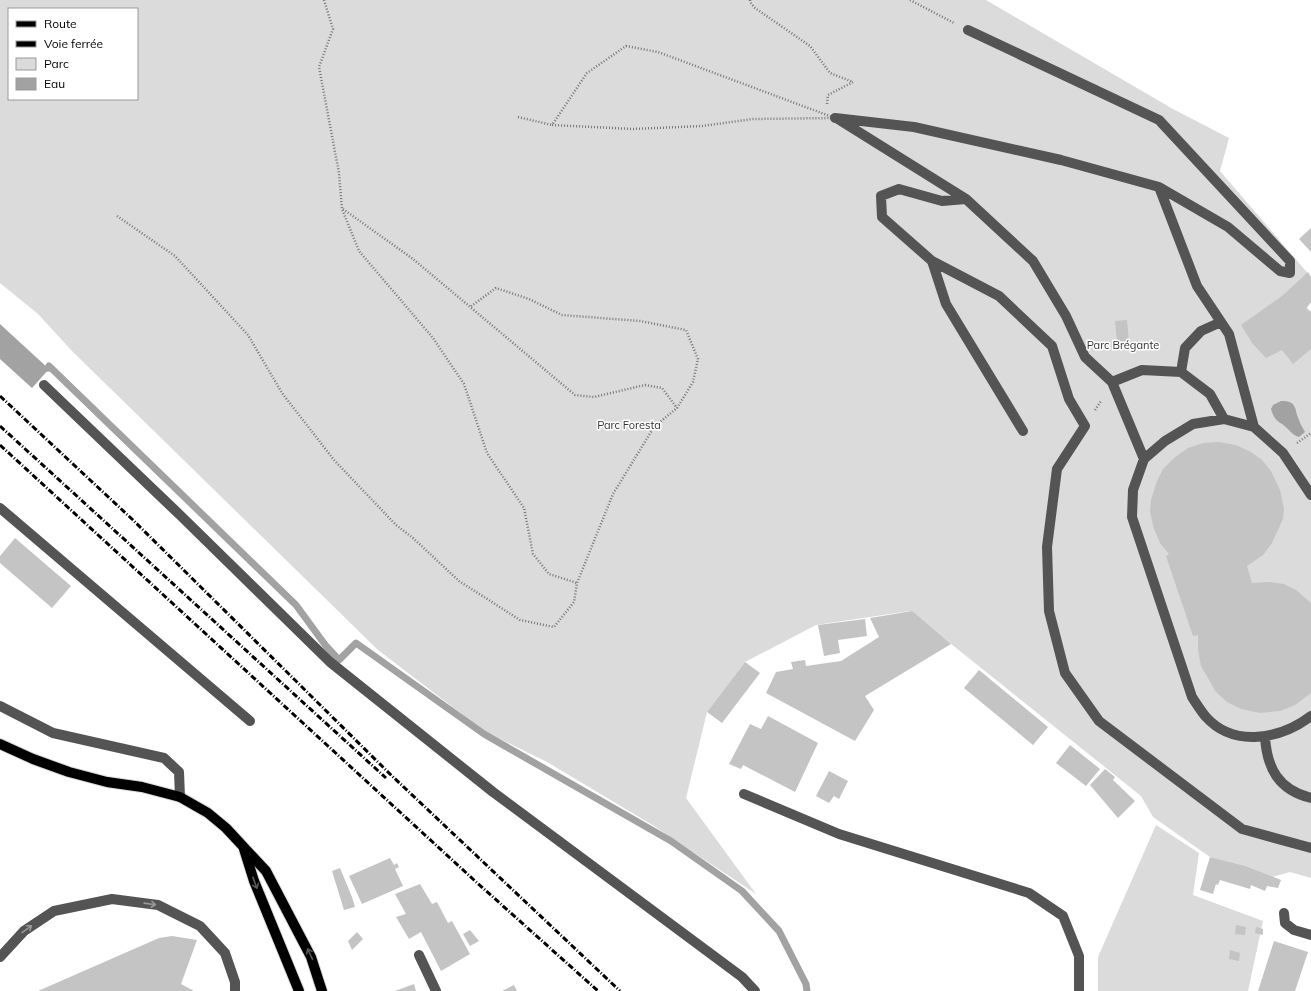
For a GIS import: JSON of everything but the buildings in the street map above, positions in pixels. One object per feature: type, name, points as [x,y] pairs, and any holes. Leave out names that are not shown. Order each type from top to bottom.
[{"type":"main road","points":[[0,744],[33,760],[69,772],[107,782],[142,787],[180,797],[208,813],[226,828],[266,871],[312,957],[322,991]]},
{"type":"main road","points":[[242,846],[254,881],[299,991]]},
{"type":"street","points":[[835,118],[914,128],[1061,160],[1159,187],[1228,227],[1280,271],[1290,273],[1290,261],[1198,160],[1159,120],[968,30]]},
{"type":"street","points":[[835,118],[966,199],[1033,261],[1066,316],[1085,357],[1112,382],[1144,459]]},
{"type":"street","points":[[1159,187],[1197,286],[1229,334],[1254,427]]},
{"type":"street","points":[[966,199],[942,201],[899,189],[881,196],[882,217],[932,261],[999,296],[1052,346],[1069,399],[1086,426],[1057,469],[1047,547],[1049,612],[1065,673],[1099,721],[1242,829],[1311,848]]},
{"type":"street","points":[[932,261],[946,304],[1023,431]]},
{"type":"street","points":[[1181,372],[1185,348],[1201,331],[1221,322]]},
{"type":"street","points":[[1112,382],[1142,370],[1181,372],[1210,394],[1224,419]]},
{"type":"street","points":[[44,385],[181,516],[330,662],[493,792],[742,977],[755,991]]},
{"type":"street","points":[[1311,495],[1283,453],[1254,427],[1224,419],[1194,424],[1165,441],[1144,459],[1134,490],[1132,517],[1192,696],[1207,718],[1227,732],[1245,737],[1265,737],[1282,732],[1311,716]]},
{"type":"street","points":[[0,508],[250,721]]},
{"type":"street","points":[[0,706],[53,733],[164,758],[179,772],[180,797]]},
{"type":"street","points":[[1265,737],[1266,755],[1275,777],[1296,794],[1311,798]]},
{"type":"street","points":[[744,794],[838,834],[1029,893],[1063,916],[1079,956],[1079,991]]},
{"type":"street","points":[[0,957],[24,931],[54,912],[112,899],[158,905],[200,926],[225,953],[235,982],[235,991]]},
{"type":"street","points":[[1284,913],[1285,923],[1294,930],[1311,935]]},
{"type":"street","points":[[420,955],[436,991]]},
{"type":"path","points":[[324,0],[333,29],[319,66],[339,173],[342,209],[360,251],[433,338],[464,384],[487,453],[524,508],[533,554],[549,574],[578,583]]},
{"type":"path","points":[[750,0],[755,8],[810,46],[830,73],[853,82],[837,89]]},
{"type":"path","points":[[910,0],[968,30]]},
{"type":"path","points":[[552,125],[587,73],[626,46],[658,52],[835,118]]},
{"type":"path","points":[[518,117],[552,125],[633,129],[702,126],[753,120],[835,118]]},
{"type":"path","points":[[342,209],[413,259],[575,395],[594,397],[645,385],[662,388],[677,408]]},
{"type":"path","points":[[117,216],[175,256],[248,335],[282,393],[334,460],[396,525],[413,538],[459,581],[520,620],[554,627],[574,602],[578,583],[613,494],[654,427],[677,408],[693,382],[698,359],[686,330],[640,321],[562,315],[529,299],[496,288],[470,307]]},
{"type":"path","points":[[1086,426],[1112,382]]},
{"type":"green space","points":[[0,0],[986,0],[1173,109],[1229,138],[1220,171],[1311,277],[1311,302],[1307,308],[1311,312],[1311,878],[1290,872],[1272,877],[1246,866],[1210,857],[1153,817],[1141,796],[910,611],[816,625],[745,662],[707,712],[686,798],[756,894],[654,826],[547,762],[484,731],[378,650],[72,351],[38,314],[0,283]]},
{"type":"green space","points":[[1156,825],[1199,853],[1193,895],[1263,921],[1248,991],[1098,991],[1098,957]]},
{"type":"water","points":[[0,324],[49,369],[32,388],[0,359]]},
{"type":"water","points":[[1281,401],[1290,402],[1294,406],[1299,422],[1305,432],[1299,437],[1293,434],[1274,417],[1271,409],[1273,405]]},
{"type":"waterway","points":[[48,368],[49,366],[296,605],[326,646],[339,660],[356,643],[484,734],[671,841],[742,891],[779,931],[806,984],[807,991]]},
{"type":"railway","points":[[0,396],[133,520],[391,775],[620,991]]},
{"type":"railway","points":[[0,426],[386,778]]},
{"type":"railway","points":[[0,445],[474,880],[598,991]]},
{"type":"park label","name":"Parc Brégante","points":[[1123,345]]},
{"type":"park label","name":"Parc Foresta","points":[[629,425]]}]
